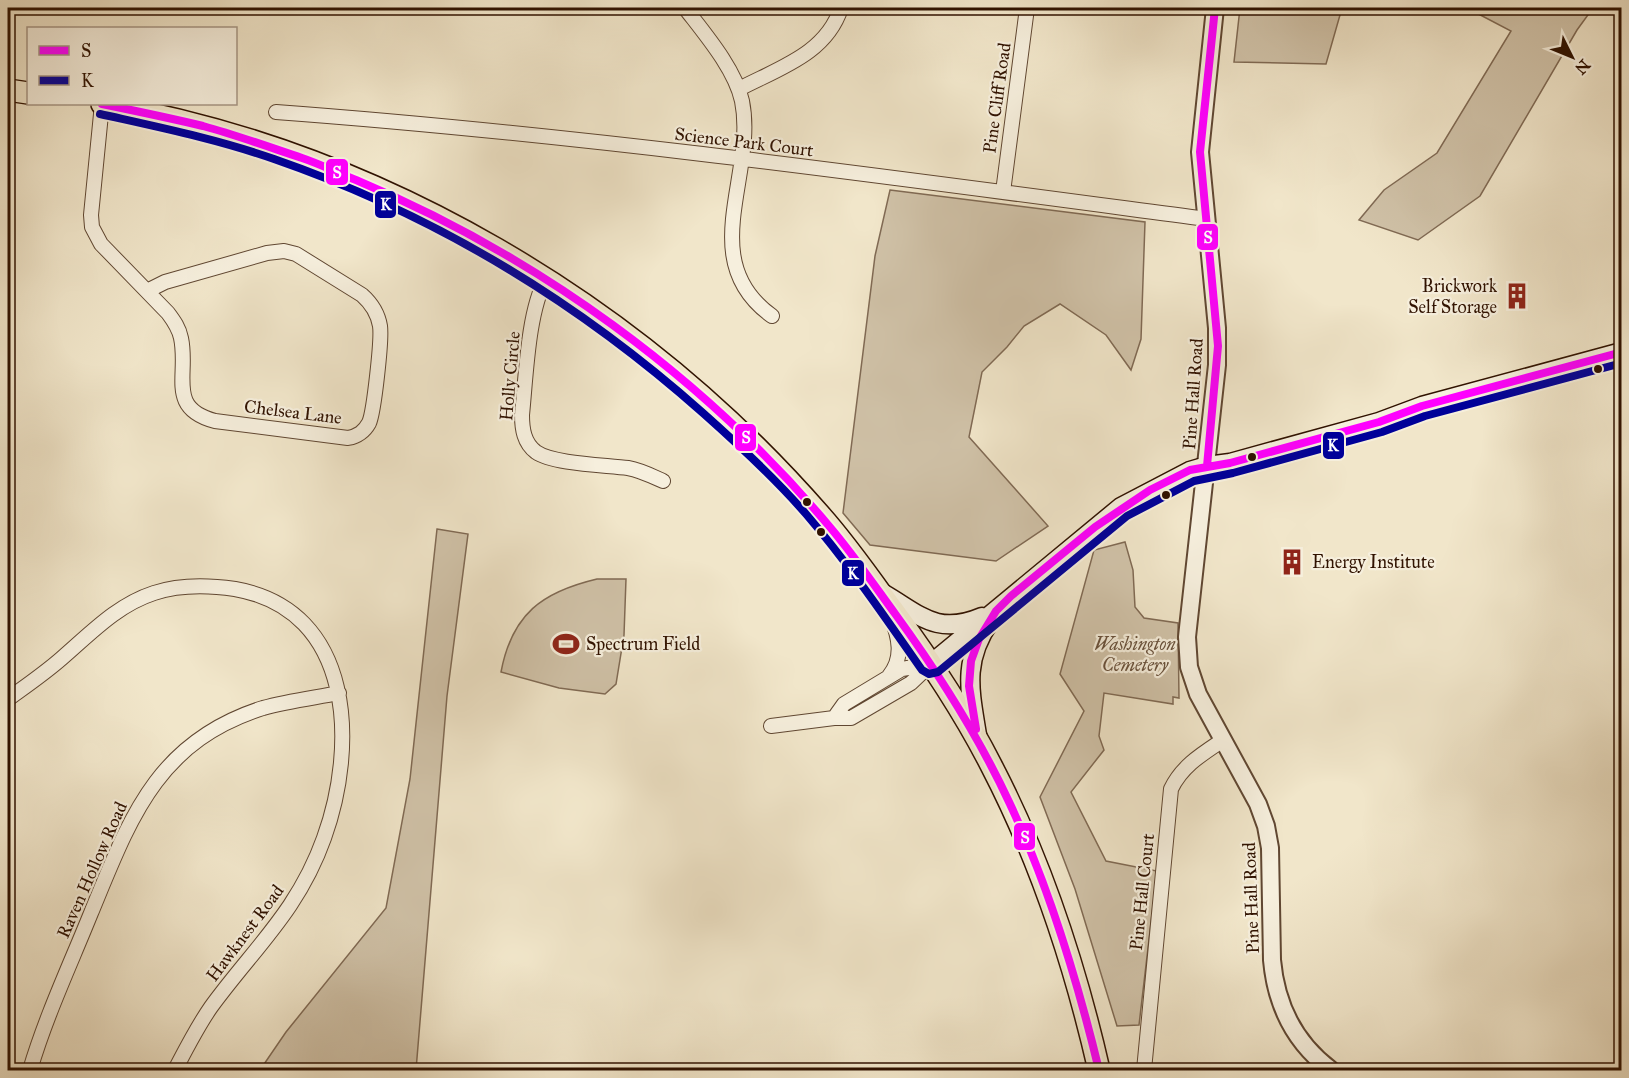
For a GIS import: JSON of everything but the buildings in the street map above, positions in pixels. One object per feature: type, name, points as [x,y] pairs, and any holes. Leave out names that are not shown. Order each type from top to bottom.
[{"type":"main road","points":[[8,90],[27,93]]},
{"type":"main road","points":[[108,105],[148,112],[250,140],[353,178],[397,197],[500,251],[546,279],[670,368],[719,412],[823,518],[931,664],[979,741],[1007,797],[1049,894],[1077,983],[1099,1071]]},
{"type":"main road","points":[[931,664],[1121,507],[1190,471],[1230,463],[1379,422],[1422,406],[1622,352]]},
{"type":"main road","points":[[879,591],[921,618],[947,624],[974,620],[1002,605]]},
{"type":"main road","points":[[979,741],[970,692],[969,671],[980,638],[1002,605]]},
{"type":"street","points":[[685,8],[733,76],[739,89],[743,106],[744,140],[734,204],[732,251],[737,270],[746,289],[756,302],[772,316]]},
{"type":"street","points":[[739,89],[817,46],[832,30],[841,8]]},
{"type":"street","name":"Pine Cliff Road","points":[[1003,192],[1027,8]]},
{"type":"street","name":"Pine Hall Road","points":[[1215,8],[1200,152],[1218,346],[1207,466],[1190,604],[1187,655],[1191,677],[1198,694],[1258,804],[1269,837],[1272,960],[1280,1002],[1297,1037],[1331,1071]]},
{"type":"street","name":"Chelsea Lane","points":[[102,105],[91,215],[92,227],[101,244],[168,313],[179,330],[182,341],[184,398],[190,409],[215,421],[348,438],[359,435],[369,424],[380,346],[380,326],[377,318],[362,295],[296,254],[284,251],[267,253],[165,282],[147,291]]},
{"type":"street","name":"Science Park Court","points":[[276,112],[493,131],[741,159],[1206,219]]},
{"type":"street","name":"Holly Circle","points":[[546,279],[538,293],[533,318],[524,393],[522,429],[527,442],[536,452],[549,458],[631,469],[663,481]]},
{"type":"street","name":"Hawknest Road","points":[[8,699],[121,609],[155,593],[203,585],[252,593],[280,606],[294,616],[326,654],[339,693],[342,733],[339,779],[333,810],[314,864],[292,905],[212,1007],[175,1071]]},
{"type":"street","points":[[879,591],[896,629],[899,644],[897,662],[886,680]]},
{"type":"street","points":[[834,718],[844,704],[903,669],[931,664]]},
{"type":"street","points":[[771,726],[850,718],[911,683],[931,664]]},
{"type":"street","name":"Raven Hollow Road","points":[[30,1071],[50,1013],[119,845],[133,815],[163,772],[182,753],[202,738],[242,716],[283,703],[339,693]]},
{"type":"street","name":"Pine Hall Court","points":[[1144,1071],[1172,789],[1176,779],[1190,763],[1223,740]]},
{"type":"green space","points":[[1240,8],[1342,8],[1326,64],[1234,62]]},
{"type":"green space","points":[[1467,8],[1593,8],[1577,30],[1480,196],[1418,240],[1359,220],[1384,190],[1437,153],[1511,31]]},
{"type":"green space","points":[[890,190],[1145,222],[1141,339],[1131,370],[1106,335],[1060,304],[1024,326],[982,372],[969,437],[1048,526],[996,561],[870,545],[843,513],[875,256]]},
{"type":"green space","points":[[437,529],[468,534],[447,696],[416,1070],[260,1070],[286,1032],[386,908],[410,779]]},
{"type":"green space","name":"Washington Cemetery","points":[[1125,542],[1133,570],[1135,607],[1144,618],[1178,623],[1179,698],[1173,697],[1173,704],[1104,693],[1099,736],[1104,750],[1071,792],[1106,861],[1157,871],[1139,1025],[1117,1026],[1075,889],[1040,797],[1084,711],[1060,674],[1094,550]]},
{"type":"green space","name":"Spectrum Field","points":[[597,579],[626,579],[624,635],[616,684],[605,694],[559,688],[501,672],[513,635],[532,609],[560,591]]},
{"type":"transit line","name":"S","points":[[1207,466],[1218,346],[1200,152],[1215,8]]},
{"type":"transit line","name":"S","points":[[107,105],[203,126],[252,141],[316,163],[423,211],[489,245],[552,283],[613,325],[672,371],[727,419],[780,471],[829,526],[928,660],[972,730],[1010,804],[1038,869],[1072,968],[1099,1070]]},
{"type":"transit line","name":"K","points":[[100,114],[231,145],[333,181],[447,234],[554,298],[655,372],[769,475],[822,533],[866,590],[922,670],[929,674],[938,672],[1127,516],[1194,481],[1233,473],[1382,432],[1425,416],[1622,363]]},
{"type":"transit line","name":"S","points":[[976,729],[969,686],[971,661],[979,639],[996,611],[1095,527],[1150,490],[1190,470],[1230,463],[1379,422],[1422,406],[1622,352]]},
{"type":"place","name":"Brickwork Self Storage","points":[[1517,296]]},
{"type":"place","name":"Energy Institute","points":[[1292,562]]},
{"type":"place","name":"Spectrum Field","points":[[566,644]]}]
